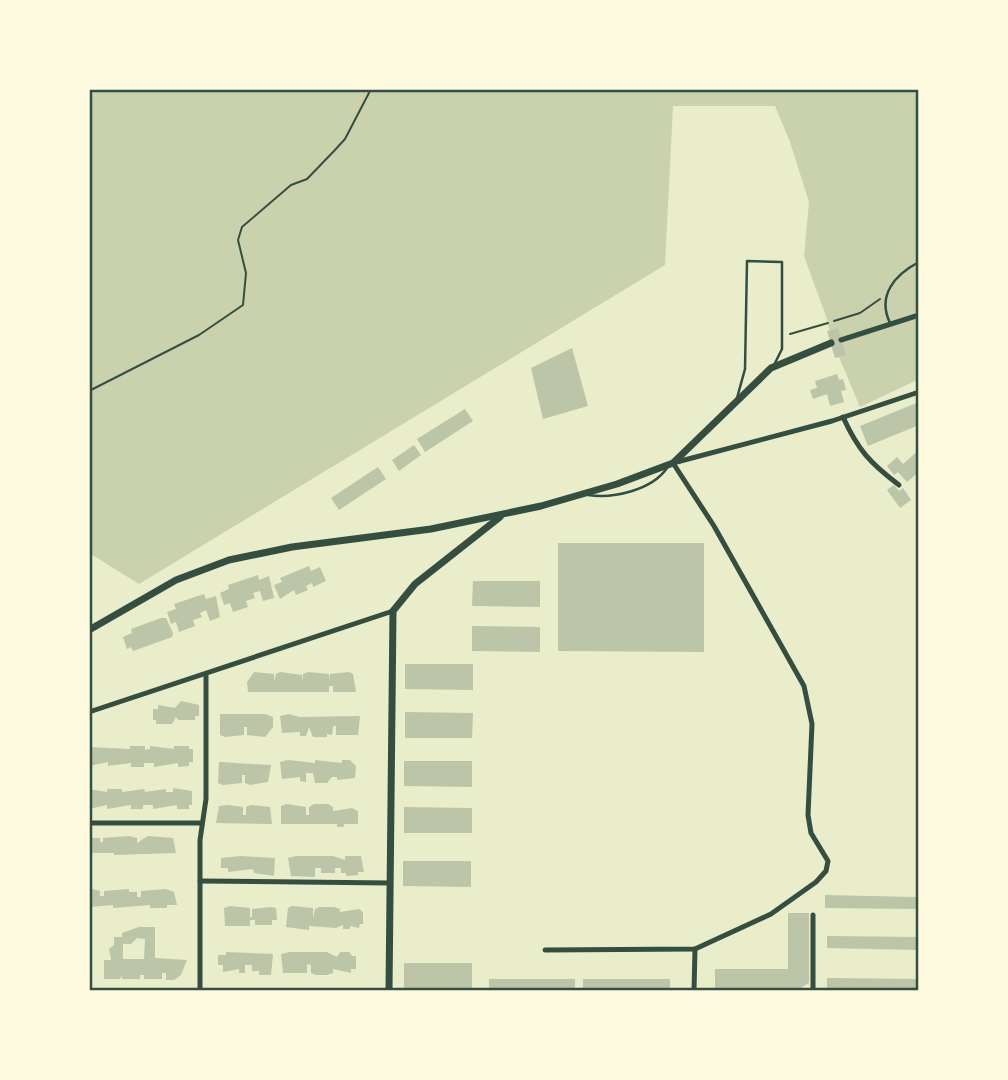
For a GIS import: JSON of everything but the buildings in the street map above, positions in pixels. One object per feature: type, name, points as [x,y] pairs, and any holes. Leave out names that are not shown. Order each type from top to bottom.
[{"type":"street","points":[[841,340],[919,316]]},
{"type":"street","points":[[673,463],[771,368],[831,343]]},
{"type":"street","points":[[89,630],[176,580],[229,560],[503,515],[584,495],[673,463],[843,417],[919,392]]},
{"type":"street","points":[[843,417],[857,448],[874,466],[899,485]]},
{"type":"street","points":[[545,950],[695,949],[771,914],[816,882],[826,871],[828,861],[811,834],[808,815],[812,724],[804,686],[736,563],[673,463]]},
{"type":"street","points":[[89,712],[206,676],[393,611],[415,584],[503,515]]},
{"type":"street","points":[[389,991],[393,611]]},
{"type":"street","points":[[200,991],[200,881],[202,824],[206,799],[206,676]]},
{"type":"street","points":[[89,823],[202,824]]},
{"type":"street","points":[[200,881],[390,883]]},
{"type":"street","points":[[813,915],[813,991]]},
{"type":"street","points":[[694,991],[695,949]]},
{"type":"lane","points":[[735,403],[745,369],[747,261],[782,262],[782,349],[771,368]]},
{"type":"lane","points":[[891,326],[885,313],[885,296],[894,281],[919,262]]},
{"type":"path","points":[[89,391],[199,335],[243,305],[246,273],[238,240],[242,228],[291,185],[307,179],[334,151],[345,139],[371,89]]},
{"type":"path","points":[[834,321],[860,313],[885,296]]},
{"type":"path","points":[[782,336],[828,323]]},
{"type":"green space","points":[[89,89],[919,89],[919,379],[860,407],[839,357],[835,358],[827,319],[804,256],[809,202],[790,142],[775,106],[673,106],[665,265],[139,584],[89,553]]}]
